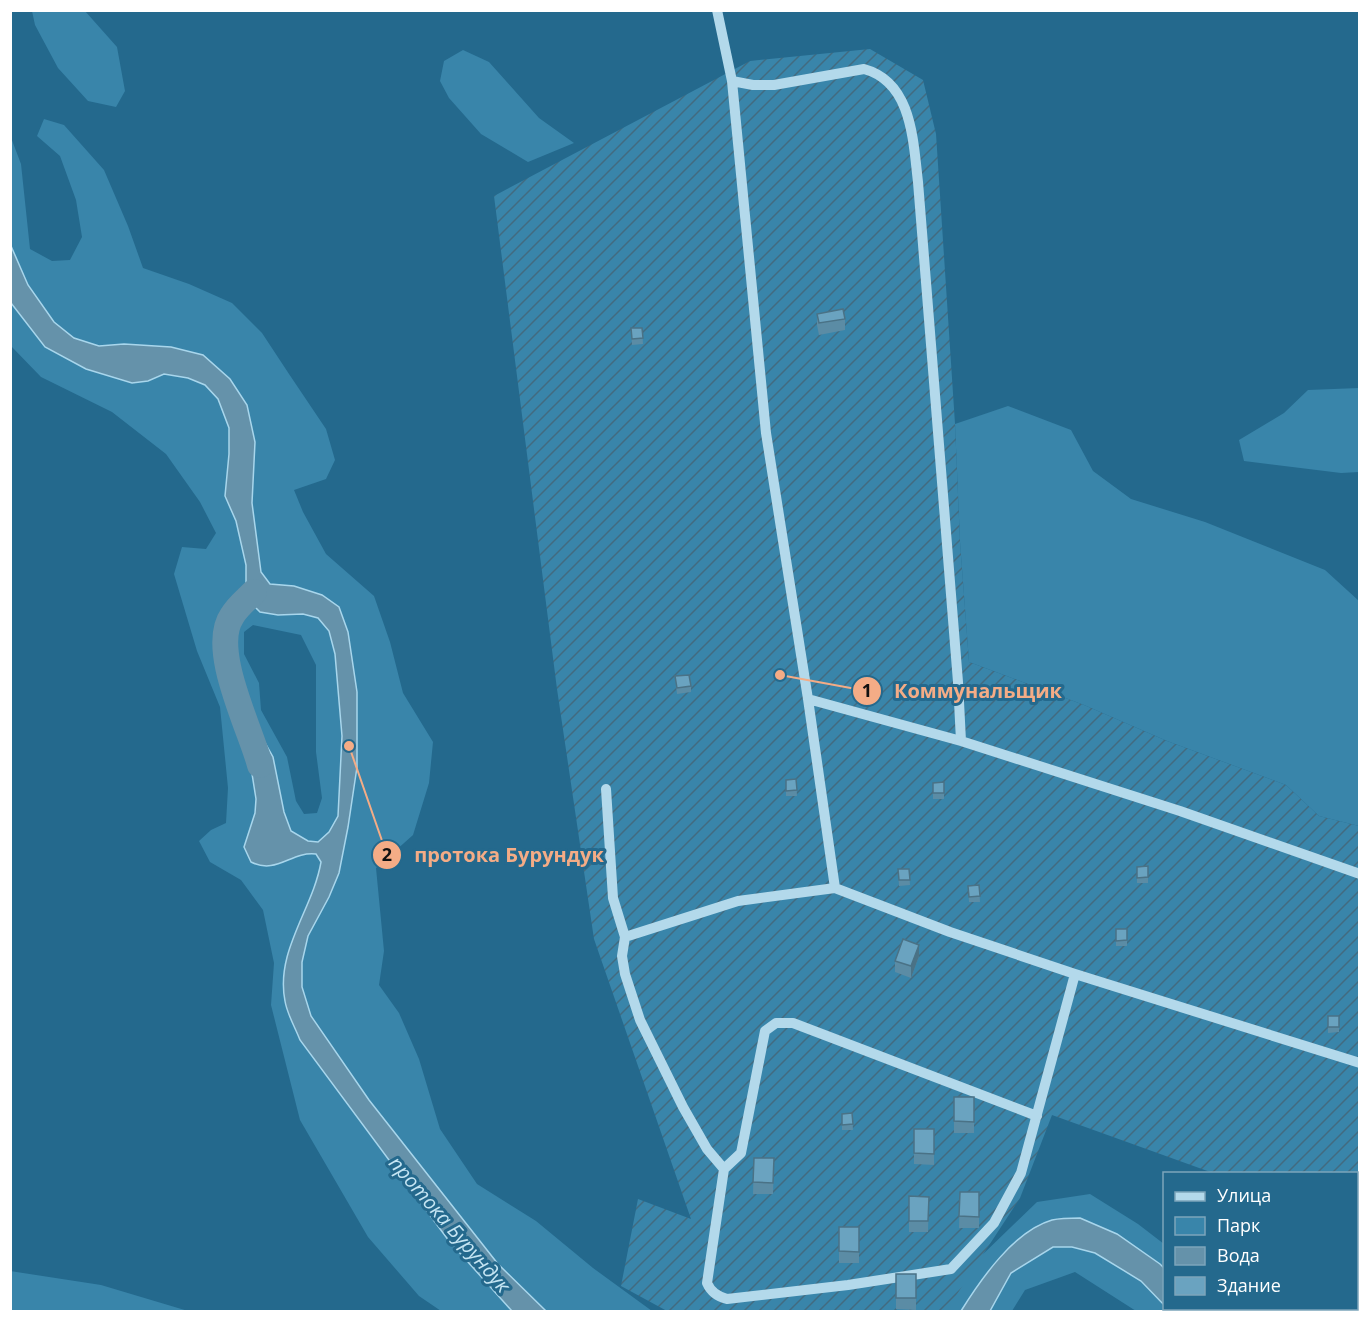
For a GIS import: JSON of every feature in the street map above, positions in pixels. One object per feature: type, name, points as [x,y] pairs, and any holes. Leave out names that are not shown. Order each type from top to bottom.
[{"type":"street","points":[[717,10],[732,81],[766,433],[835,888]]},
{"type":"street","points":[[732,81],[753,85],[774,85],[864,69],[876,72],[890,82],[900,94],[913,139],[918,182],[961,741]]},
{"type":"street","points":[[808,699],[961,741],[1180,812],[1359,874]]},
{"type":"street","points":[[606,789],[613,898],[625,937],[623,964],[640,1020],[707,1149],[724,1169]]},
{"type":"street","points":[[625,937],[738,901],[835,888],[950,932],[1075,974],[1359,1063]]},
{"type":"street","points":[[1037,1116],[793,1023],[776,1023],[765,1031],[741,1153],[724,1169],[706,1283],[712,1292],[727,1299],[900,1278],[951,1269],[994,1223],[1021,1173],[1037,1116],[1075,974]]},
{"type":"green space","points":[[32,11],[85,11],[117,47],[125,91],[116,107],[88,101],[58,68],[35,25]]},
{"type":"green space","points":[[870,49],[923,80],[936,134],[969,662],[1084,705],[1167,741],[1286,785],[1319,816],[1359,826],[1359,1207],[1358,1172],[1210,1172],[1052,1115],[1020,1198],[946,1311],[667,1311],[621,1286],[638,1199],[691,1219],[594,939],[557,689],[494,196],[750,61]]},
{"type":"green space","points":[[463,50],[489,62],[539,118],[574,143],[528,162],[481,134],[449,98],[440,81],[444,61]]},
{"type":"green space","points":[[44,119],[64,125],[104,170],[143,268],[189,284],[232,303],[262,333],[326,429],[335,460],[326,479],[294,490],[326,554],[374,596],[390,642],[403,693],[433,742],[429,783],[413,835],[376,868],[384,951],[379,985],[399,1013],[419,1059],[440,1129],[477,1184],[536,1221],[593,1268],[652,1311],[441,1311],[419,1296],[368,1237],[300,1120],[271,1005],[274,963],[263,910],[241,880],[210,862],[199,841],[211,830],[226,823],[228,788],[220,707],[197,651],[174,574],[182,547],[206,549],[216,533],[200,502],[166,454],[112,412],[41,377],[11,346],[10,135],[21,164],[30,249],[52,261],[70,260],[82,237],[76,200],[60,156],[37,136]],"holes":[[[253,625],[301,635],[316,665],[316,752],[322,798],[317,813],[304,814],[296,801],[287,757],[261,710],[259,683],[244,654],[244,632]]]},
{"type":"green space","points":[[1359,388],[1359,472],[1341,473],[1244,461],[1239,440],[1284,413],[1308,390]]},
{"type":"green space","points":[[1008,406],[1071,430],[1093,471],[1131,499],[1205,522],[1325,570],[1359,601],[1359,826],[1319,816],[1286,785],[1167,741],[1084,705],[969,662],[960,542],[955,424]]},
{"type":"green space","points":[[1090,1194],[1138,1224],[1163,1243],[1163,1310],[1248,1311],[1136,1311],[1075,1272],[1025,1290],[1012,1311],[936,1312],[949,1287],[1037,1202]]},
{"type":"green space","points":[[10,1271],[101,1285],[188,1311],[11,1311]]},
{"type":"water","points":[[11,246],[28,285],[54,322],[74,338],[99,346],[124,344],[171,347],[203,355],[230,379],[247,405],[255,442],[252,503],[261,572],[270,584],[294,586],[322,595],[339,607],[348,632],[357,692],[357,767],[339,873],[308,936],[302,962],[302,987],[311,1016],[369,1100],[498,1264],[546,1311],[512,1311],[449,1241],[300,1040],[287,1011],[283,983],[285,965],[296,930],[311,897],[321,862],[316,854],[307,854],[269,866],[251,862],[244,847],[255,813],[256,799],[246,736],[252,732],[260,734],[273,757],[284,812],[291,831],[308,841],[318,842],[329,832],[338,816],[342,736],[335,654],[329,631],[318,618],[303,614],[278,615],[260,612],[250,602],[246,584],[246,565],[236,521],[225,496],[229,428],[218,399],[205,385],[188,378],[164,374],[148,381],[132,383],[86,369],[45,347],[11,303]]},
{"type":"water","points":[[1062,1218],[1080,1218],[1117,1234],[1160,1264],[1163,1267],[1163,1304],[1141,1281],[1095,1253],[1072,1247],[1053,1247],[1011,1273],[990,1311],[961,1311],[978,1285],[1012,1245],[1038,1226]]},
{"type":"building","points":[[843,309],[845,319],[819,323],[817,314]]},
{"type":"building","points":[[631,328],[642,328],[643,338],[632,339]]},
{"type":"building","points":[[689,675],[691,686],[677,688],[675,676]]},
{"type":"building","points":[[796,779],[797,790],[786,791],[786,780]]},
{"type":"building","points":[[944,782],[944,793],[933,793],[933,783]]},
{"type":"building","points":[[1148,866],[1148,877],[1137,878],[1137,867]]},
{"type":"building","points":[[898,869],[909,869],[910,880],[899,880]]},
{"type":"building","points":[[979,885],[980,896],[969,897],[968,886]]},
{"type":"building","points":[[1116,929],[1127,929],[1127,940],[1116,941]]},
{"type":"building","points":[[903,939],[919,945],[911,966],[895,961]]},
{"type":"building","points":[[1328,1016],[1339,1016],[1339,1027],[1328,1027]]},
{"type":"building","points":[[954,1097],[974,1097],[974,1122],[954,1121]]},
{"type":"building","points":[[852,1113],[853,1124],[842,1125],[842,1114]]},
{"type":"building","points":[[914,1129],[934,1129],[934,1154],[914,1153]]},
{"type":"building","points":[[754,1158],[774,1158],[773,1183],[753,1182]]},
{"type":"building","points":[[960,1192],[979,1192],[979,1217],[959,1216]]},
{"type":"building","points":[[909,1196],[929,1197],[928,1221],[909,1221]]},
{"type":"building","points":[[839,1227],[859,1227],[859,1252],[839,1251]]},
{"type":"building","points":[[896,1274],[916,1274],[916,1298],[896,1298]]},
{"type":"waterway","points":[[254,592],[232,616],[226,630],[225,648],[234,690],[260,765]]},
{"type":"place","name":"Коммунальщик","points":[[780,675]]},
{"type":"place","name":"протока Бурундук","points":[[349,746]]}]
